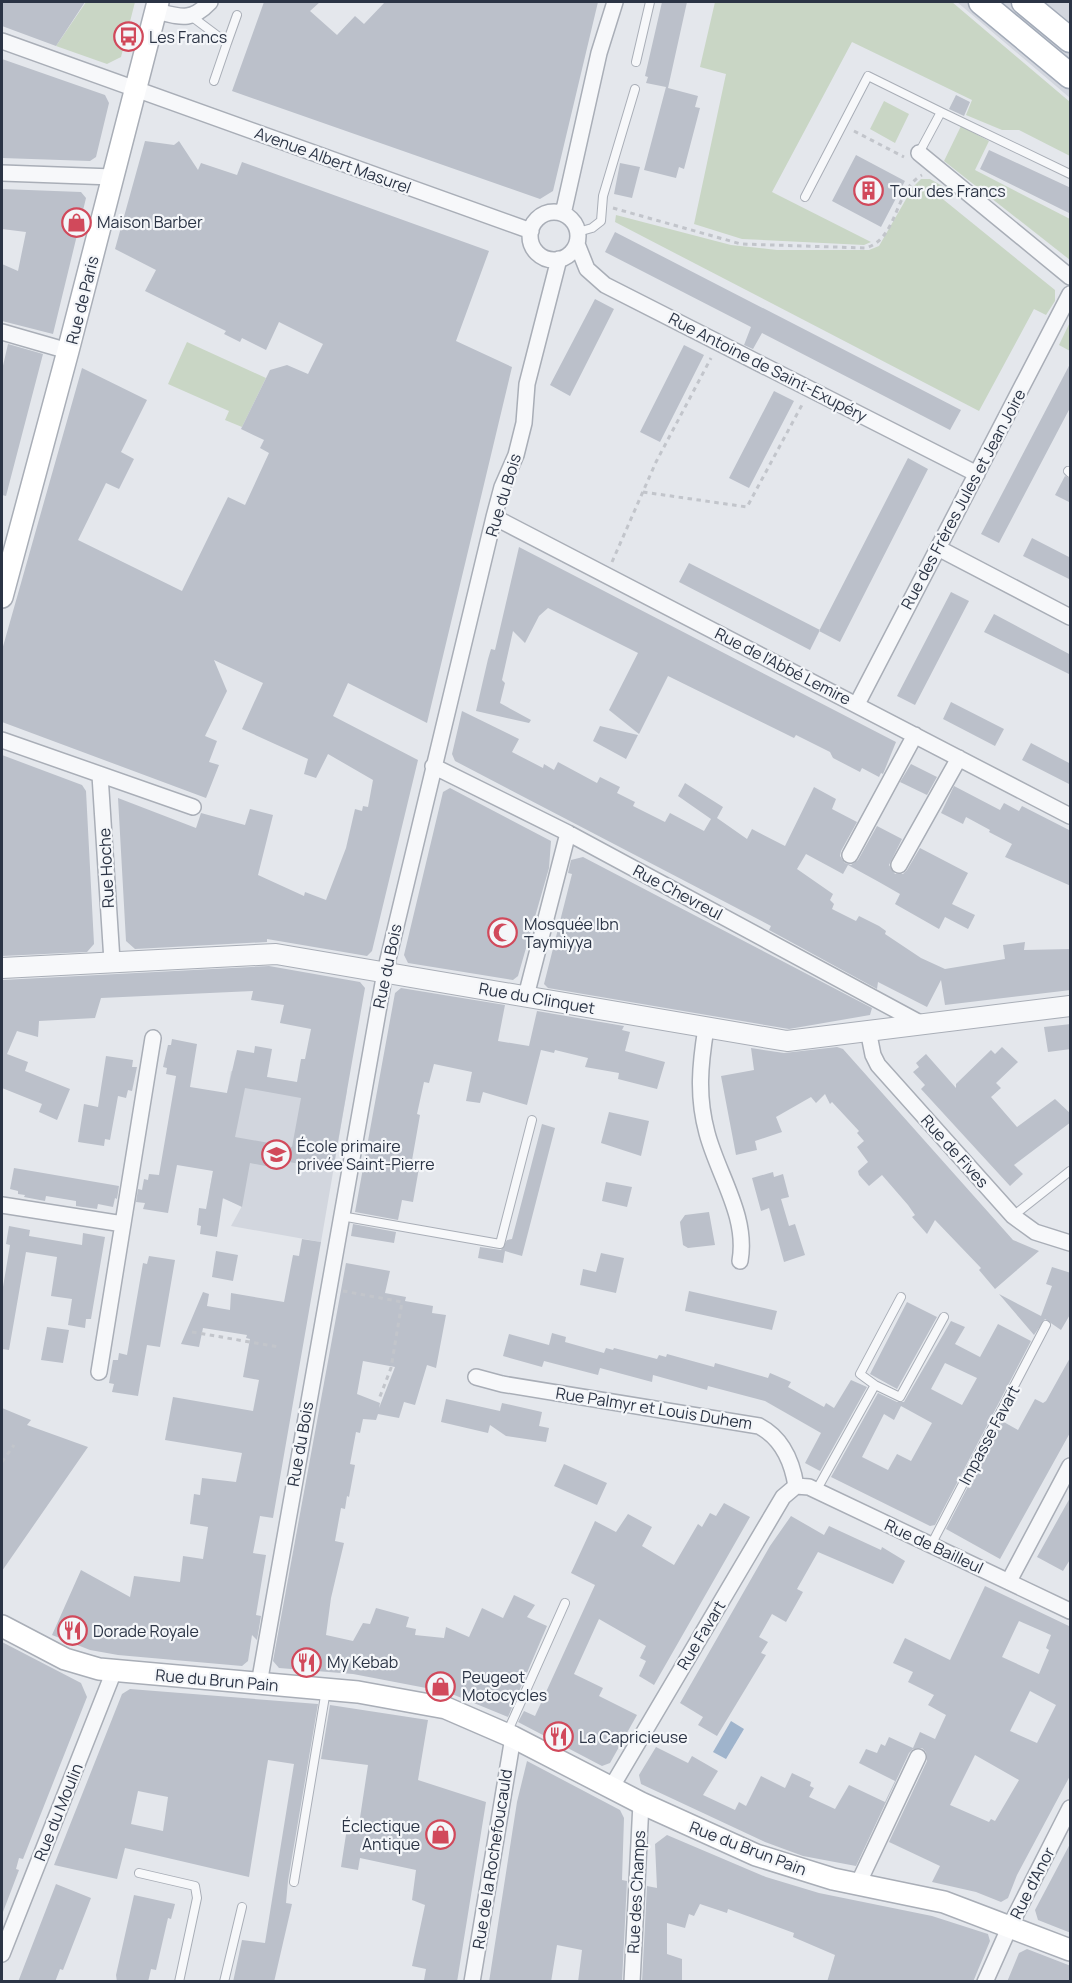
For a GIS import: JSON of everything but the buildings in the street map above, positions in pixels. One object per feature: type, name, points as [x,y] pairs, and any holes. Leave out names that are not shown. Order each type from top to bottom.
[{"type":"main road","points":[[981,2],[1071,76]]},
{"type":"main road","points":[[1024,2],[1071,40]]},
{"type":"main road","name":"Rue de Paris","points":[[2,597],[5,568],[69,351],[157,6]]},
{"type":"main road","name":"Rue du Brun Pain","points":[[2,1626],[65,1659],[85,1666],[114,1671],[326,1689],[446,1708],[510,1735],[641,1803],[756,1855],[810,1873],[944,1902],[1071,1950]]},
{"type":"street","points":[[157,6],[192,16],[210,2]]},
{"type":"street","points":[[563,214],[599,53],[615,2]]},
{"type":"street","name":"Avenue Albert Masurel","points":[[2,41],[531,231]]},
{"type":"street","points":[[916,158],[936,167],[1071,277]]},
{"type":"street","points":[[2,173],[113,177]]},
{"type":"street","points":[[544,214],[563,214],[572,221],[577,238],[570,254],[559,259],[548,258],[538,252],[532,243],[531,231],[536,221],[544,214]]},
{"type":"street","name":"Rue Antoine de Saint-Exupéry","points":[[577,238],[587,269],[594,277],[977,474]]},
{"type":"street","name":"Rue du Bois","points":[[259,1684],[385,972],[494,517],[502,487],[516,455],[524,423],[527,384],[559,259]]},
{"type":"street","name":"Rue des Frères Jules et Jean Joire","points":[[857,704],[1071,294]]},
{"type":"street","points":[[2,332],[69,351]]},
{"type":"street","name":"Rue de l'Abbé Lemire","points":[[494,517],[1071,816]]},
{"type":"street","points":[[938,548],[1071,617]]},
{"type":"street","points":[[850,855],[915,735]]},
{"type":"street","points":[[2,740],[193,807]]},
{"type":"street","points":[[899,864],[960,758]]},
{"type":"street","name":"Rue Chevreul","points":[[433,766],[568,833],[920,1023]]},
{"type":"street","name":"Rue Hoche","points":[[100,775],[112,961]]},
{"type":"street","points":[[526,996],[568,833]]},
{"type":"street","name":"Rue du Clinquet","points":[[2,969],[267,954],[787,1041],[1071,1006]]},
{"type":"street","points":[[706,1028],[699,1079],[700,1104],[710,1143],[742,1231],[740,1261]]},
{"type":"street","name":"Rue de Fives","points":[[868,1030],[873,1055],[878,1065],[1013,1216],[1035,1232],[1071,1243]]},
{"type":"street","points":[[99,1372],[153,1038]]},
{"type":"street","points":[[2,1205],[123,1224]]},
{"type":"street","name":"Rue Palmyr et Louis Duhem","points":[[476,1377],[502,1384],[759,1426],[776,1437],[783,1447],[796,1486]]},
{"type":"street","points":[[1009,1581],[1071,1466]]},
{"type":"street","name":"Rue de Bailleul","points":[[796,1486],[816,1491],[1071,1611]]},
{"type":"street","name":"Rue Favart","points":[[611,1788],[783,1497],[796,1486]]},
{"type":"street","name":"Rue du Moulin","points":[[2,1954],[114,1671]]},
{"type":"street","name":"Rue de la Rochefoucauld","points":[[472,1982],[510,1735]]},
{"type":"street","points":[[858,1884],[918,1757]]},
{"type":"street","name":"Rue des Champs","points":[[632,1982],[641,1803]]},
{"type":"street","name":"Rue d'Anor","points":[[985,1982],[1010,1926],[1071,1808]]},
{"type":"lane","points":[[636,62],[650,2]]},
{"type":"lane","points":[[214,81],[237,15]]},
{"type":"lane","points":[[192,16],[227,43]]},
{"type":"lane","points":[[805,197],[868,76],[1071,174]]},
{"type":"lane","points":[[577,238],[601,221],[603,196],[635,89]]},
{"type":"lane","points":[[916,158],[941,111]]},
{"type":"lane","points":[[340,1216],[500,1244],[532,1120]]},
{"type":"lane","points":[[1013,1216],[1071,1171]]},
{"type":"lane","points":[[901,1297],[860,1374],[875,1385],[900,1397],[944,1317]]},
{"type":"lane","name":"Impasse Favart","points":[[931,1545],[1046,1325]]},
{"type":"lane","points":[[816,1491],[875,1385]]},
{"type":"lane","points":[[510,1735],[565,1603]]},
{"type":"lane","points":[[294,1882],[326,1689]]},
{"type":"lane","points":[[139,1873],[195,1886],[197,1898],[179,1982]]},
{"type":"lane","points":[[224,1982],[242,1907]]},
{"type":"path","points":[[843,125],[916,158]]},
{"type":"path","points":[[603,205],[741,244],[865,248],[876,245],[882,237],[910,185],[936,167]]},
{"type":"path","points":[[916,169],[920,176]]},
{"type":"path","points":[[606,574],[643,492],[719,342]]},
{"type":"path","points":[[643,492],[747,507],[811,388]]},
{"type":"path","points":[[341,1291],[402,1302],[391,1368],[379,1399]]},
{"type":"path","points":[[192,1332],[279,1347]]},
{"type":"path","points":[[2,1462],[14,1445]]},
{"type":"shaded area","points":[[957,2],[1070,2],[1070,98]]},
{"type":"shaded area","name":"École primaire privée Saint-Pierre","points":[[231,1071],[347,1091],[321,1242],[231,1226],[242,1206],[209,1193]]},
{"type":"green space","points":[[86,2],[135,2],[121,57],[107,64],[56,46]]},
{"type":"green space","points":[[715,2],[952,2],[1070,102],[1070,156],[1019,130],[1002,130],[966,115],[972,100],[852,42],[772,192],[871,242],[864,245],[742,239],[694,224],[726,74],[700,67]]},
{"type":"green space","points":[[884,101],[909,114],[895,143],[870,129]]},
{"type":"green space","points":[[961,126],[989,141],[975,170],[1070,219],[1070,260],[944,161]]},
{"type":"green space","points":[[921,179],[930,179],[944,187],[939,196],[1055,290],[1055,301],[1046,315],[1034,309],[979,411],[615,222],[616,215],[731,245],[777,250],[869,250],[879,246],[913,187]]},
{"type":"green space","points":[[1070,322],[1070,351],[1059,345]]},
{"type":"green space","points":[[187,342],[266,378],[242,427],[225,420],[229,411],[168,384]]},
{"type":"water","points":[[731,1721],[744,1729],[726,1759],[713,1752]]},
{"type":"place","name":"Les Francs","points":[[128,37]]},
{"type":"place","name":"Tour des Francs","points":[[869,191]]},
{"type":"place","name":"Maison Barber","points":[[76,222]]},
{"type":"place","name":"Mosquée Ibn Taymiyya","points":[[503,933]]},
{"type":"place","name":"École primaire privée Saint-Pierre","points":[[276,1155]]},
{"type":"place","name":"Dorade Royale","points":[[72,1631]]},
{"type":"place","name":"My Kebab","points":[[306,1662]]},
{"type":"place","name":"Peugeot Motocycles","points":[[441,1686]]},
{"type":"place","name":"La Capricieuse","points":[[558,1737]]},
{"type":"place","name":"Éclectique Antique","points":[[441,1835]]}]
